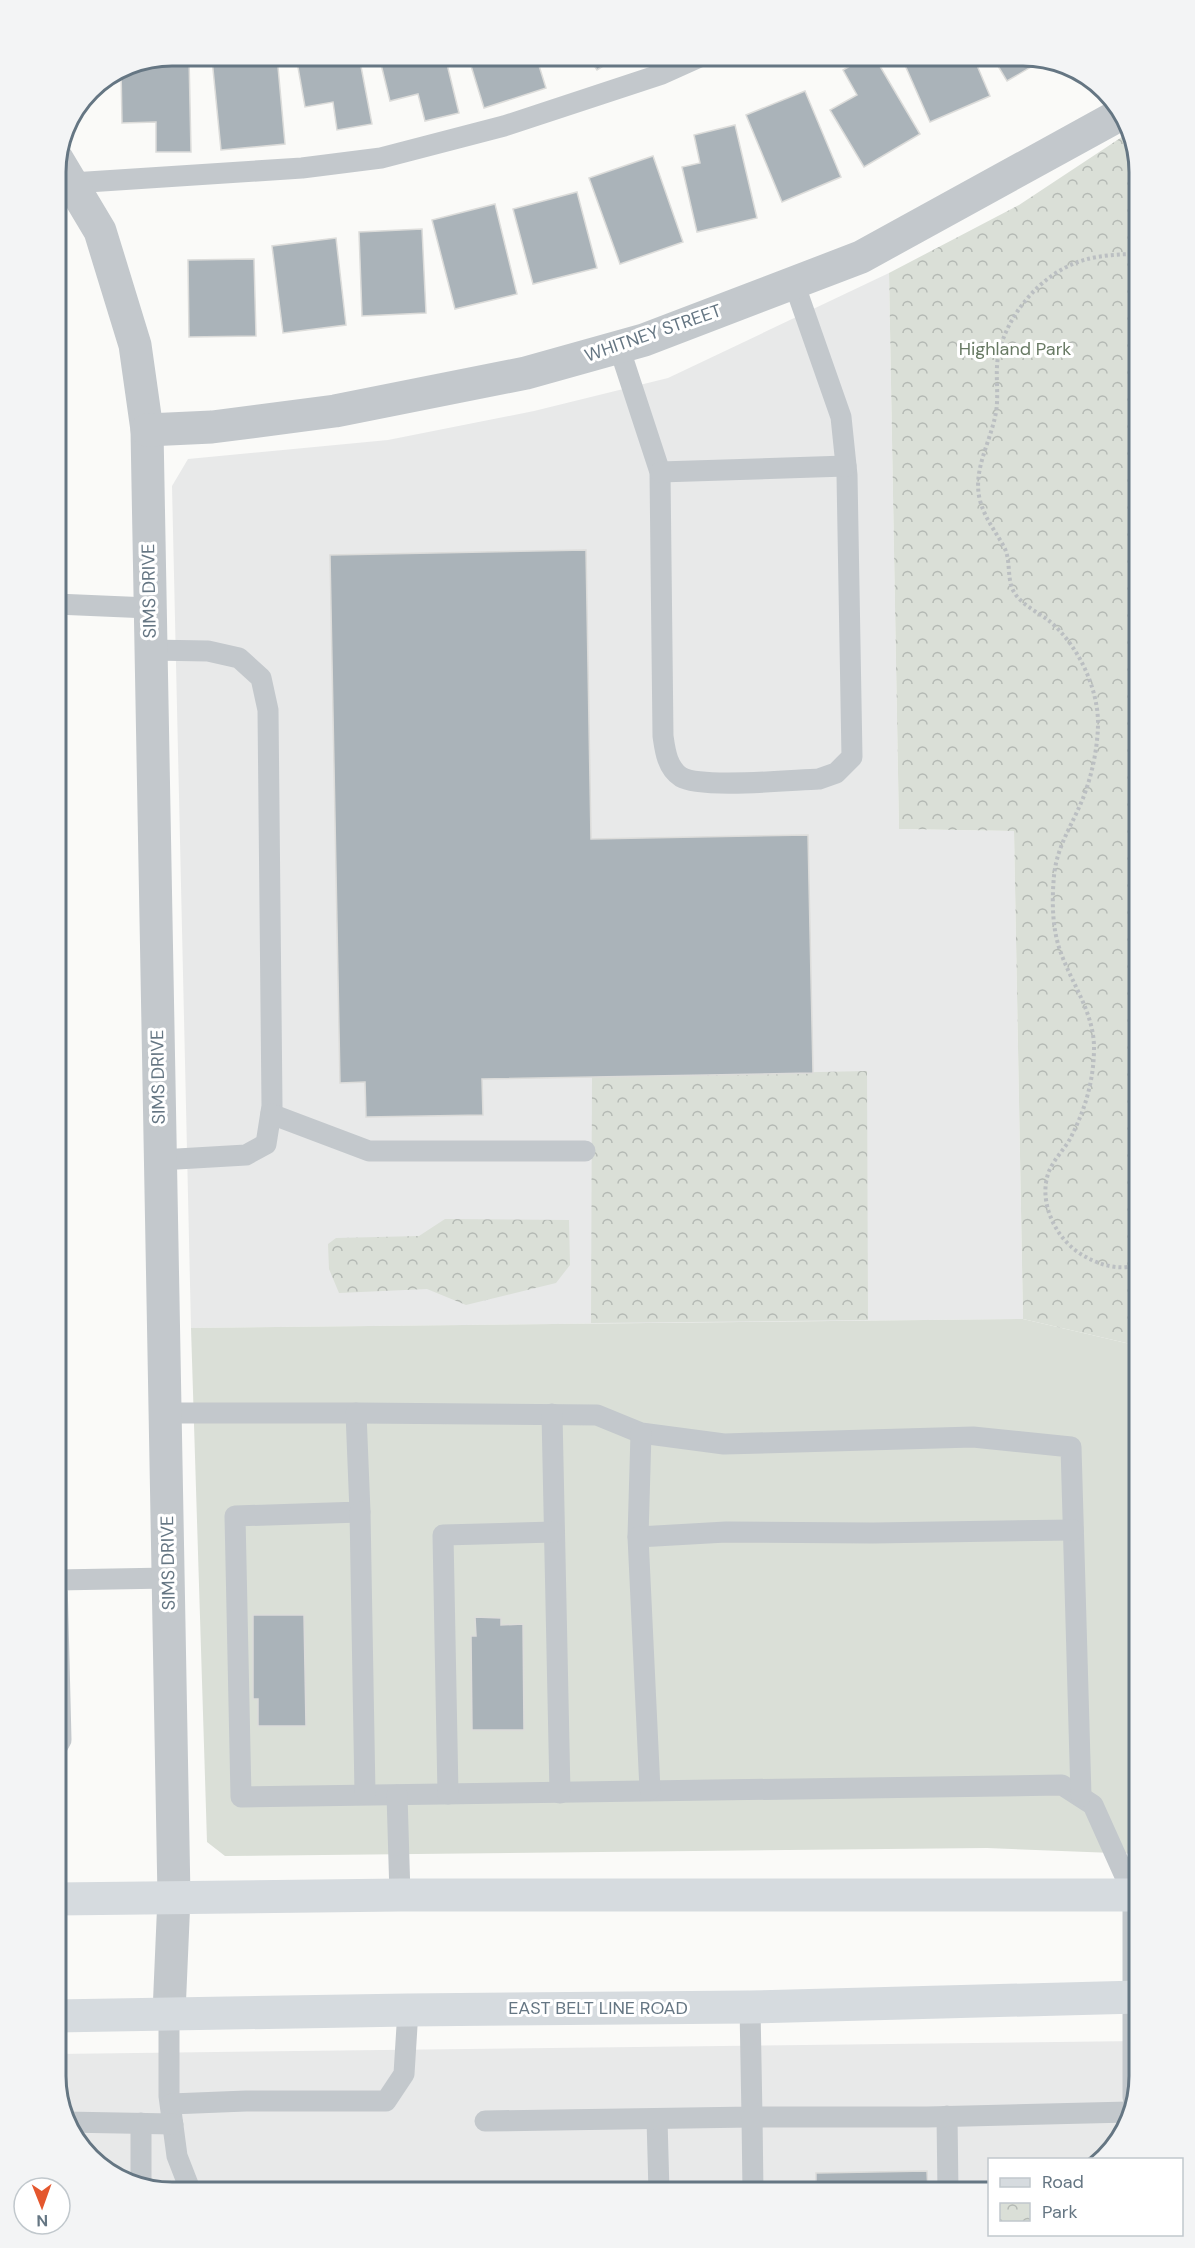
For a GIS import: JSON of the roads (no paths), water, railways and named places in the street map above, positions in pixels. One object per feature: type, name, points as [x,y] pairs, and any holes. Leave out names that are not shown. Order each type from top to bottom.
[{"type":"main road","points":[[66,1899],[400,1895],[1129,1894]]},
{"type":"main road","name":"EAST BELT LINE ROAD","points":[[66,2016],[750,2007],[1129,1997]]},
{"type":"street","name":"WHITNEY STREET","points":[[147,430],[212,427],[334,411],[526,373],[644,340],[861,257],[1114,117]]},
{"type":"street","name":"SIMS DRIVE","points":[[66,173],[100,231],[135,345],[147,430],[174,1897],[169,2013]]},
{"type":"lane","points":[[66,171],[302,168],[381,158],[504,126],[662,74],[680,66]]},
{"type":"lane","points":[[619,347],[660,472],[663,736],[666,757],[680,777],[706,784],[819,779],[836,773],[852,757],[846,466],[841,417],[794,283]]},
{"type":"lane","points":[[660,472],[846,466]]},
{"type":"lane","points":[[66,604],[149,608]]},
{"type":"lane","points":[[150,650],[208,651],[239,658],[261,678],[268,710],[271,1114],[266,1144],[246,1155],[160,1160]]},
{"type":"lane","points":[[271,1114],[369,1151],[585,1150]]},
{"type":"lane","points":[[165,1413],[597,1415],[641,1433],[724,1444],[973,1437],[1071,1447],[1081,1796]]},
{"type":"lane","points":[[356,1413],[365,1794]]},
{"type":"lane","points":[[552,1414],[560,1792]]},
{"type":"lane","points":[[641,1433],[639,1536],[650,1790]]},
{"type":"lane","points":[[360,1512],[235,1516],[241,1797],[1062,1785],[1094,1805],[1129,1879]]},
{"type":"lane","points":[[639,1536],[726,1532],[873,1533],[1073,1530]]},
{"type":"lane","points":[[448,1794],[444,1535],[554,1532]]},
{"type":"lane","points":[[66,1580],[168,1578]]},
{"type":"lane","points":[[398,1795],[400,1895]]},
{"type":"lane","points":[[750,2007],[753,2182]]},
{"type":"lane","points":[[77,2122],[141,2123],[172,2114],[246,2101],[386,2101],[404,2074],[408,2010]]},
{"type":"lane","points":[[169,2013],[172,2114],[177,2156],[187,2182]]},
{"type":"lane","points":[[485,2121],[1122,2112]]},
{"type":"lane","points":[[947,2116],[948,2182]]},
{"type":"lane","points":[[657,2119],[659,2182]]},
{"type":"lane","points":[[141,2123],[141,2177]]},
{"type":"park label","name":"Highland Park","points":[[1015,349]]}]
